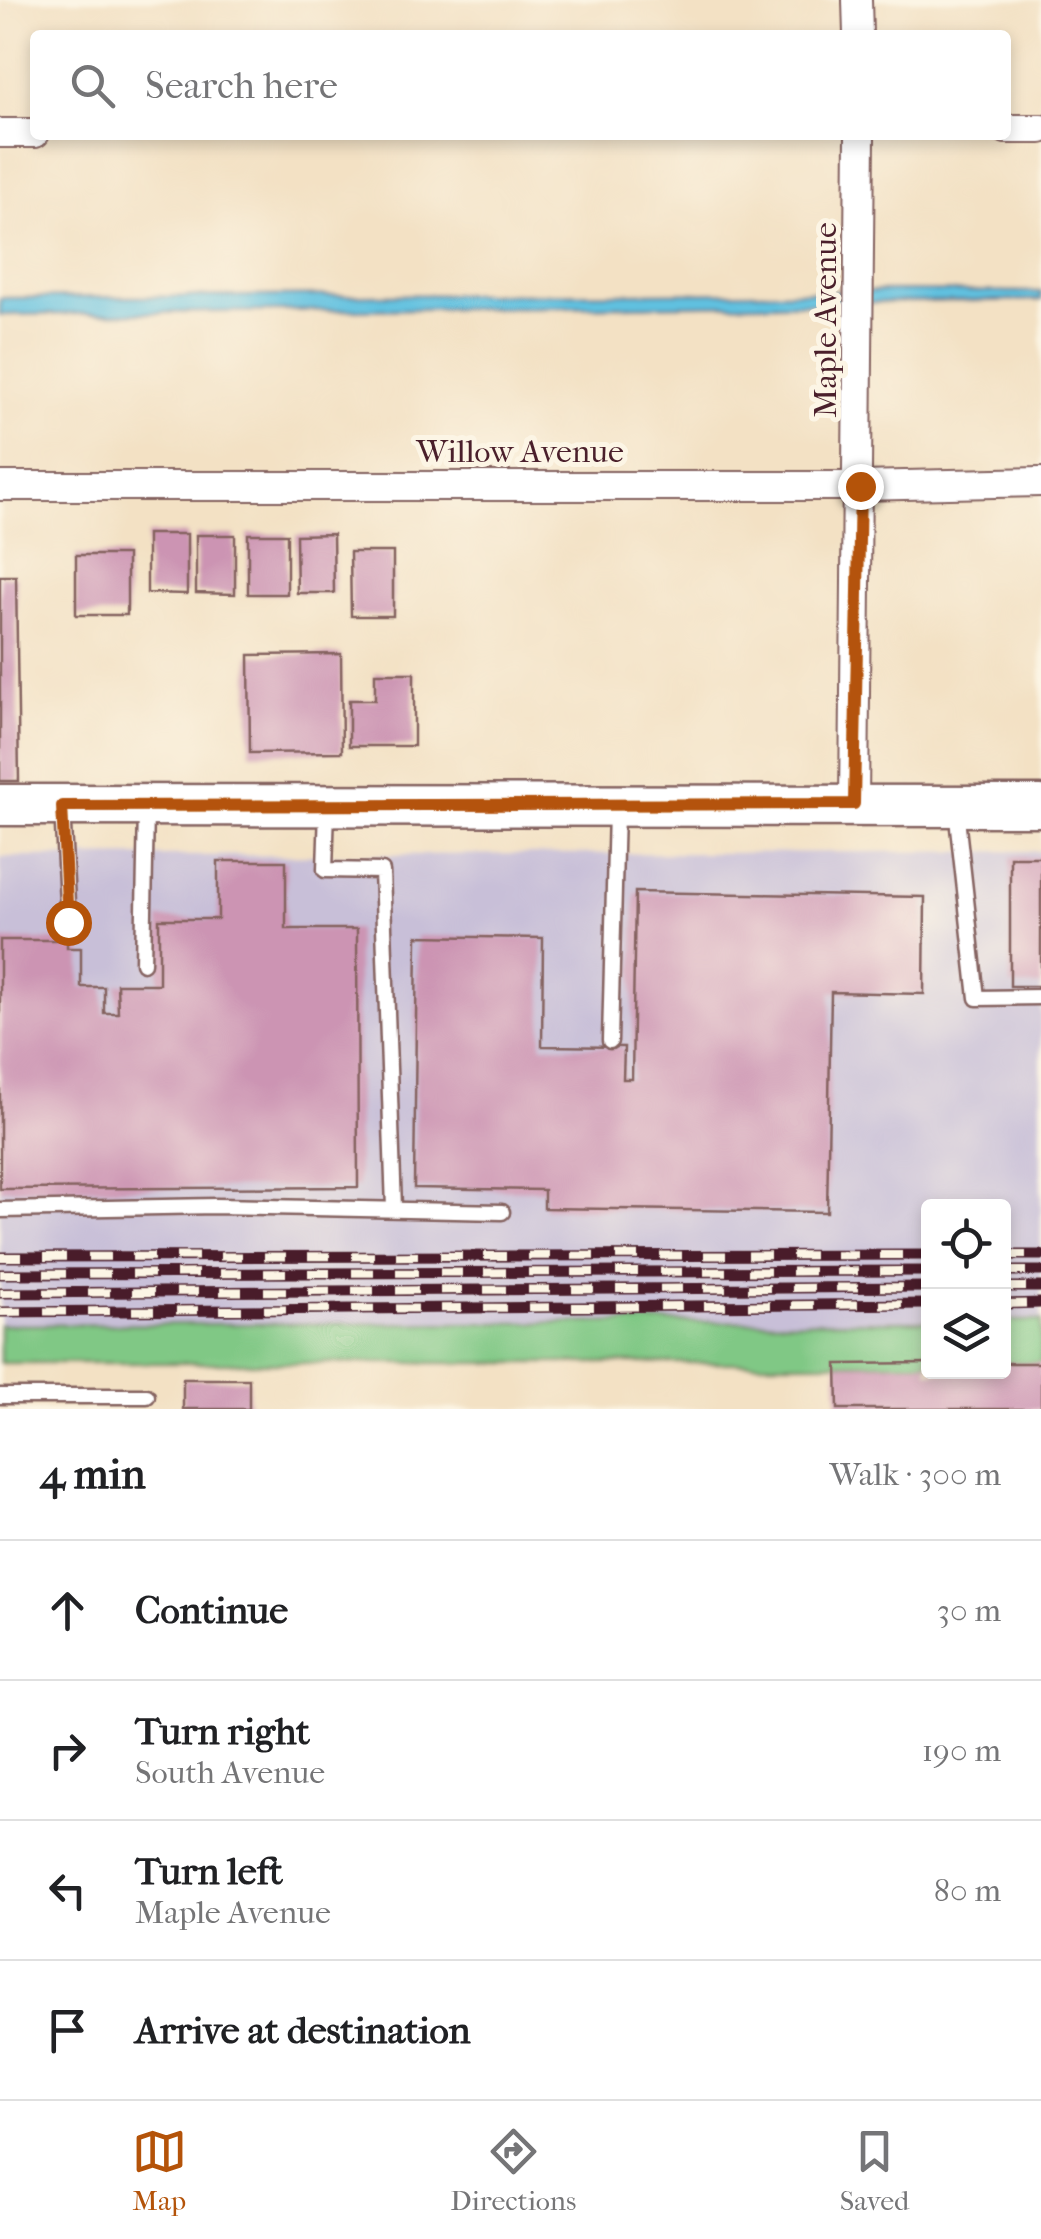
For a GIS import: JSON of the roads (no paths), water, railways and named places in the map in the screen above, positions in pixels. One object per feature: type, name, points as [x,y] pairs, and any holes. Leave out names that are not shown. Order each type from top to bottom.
[{"type":"main road","points":[[0,805],[1041,806]]},
{"type":"street","points":[[857,0],[858,30]]},
{"type":"street","points":[[1011,129],[1041,130]]},
{"type":"street","points":[[0,133],[30,133]]},
{"type":"street","name":"Maple Avenue","points":[[854,804],[860,486],[860,140]]},
{"type":"street","name":"Willow Avenue","points":[[0,486],[860,486],[1041,482]]},
{"type":"lane","points":[[610,1041],[616,805]]},
{"type":"lane","points":[[956,805],[976,998],[1041,998]]},
{"type":"lane","points":[[62,806],[68,922]]},
{"type":"lane","points":[[143,964],[146,806]]},
{"type":"lane","points":[[327,806],[325,870],[382,871],[394,1208]]},
{"type":"lane","points":[[0,1210],[216,1206],[502,1212]]},
{"type":"lane","points":[[0,1396],[147,1396]]},
{"type":"water","points":[[1041,292],[1041,300],[0,315],[0,298]]},
{"type":"railway","points":[[0,1257],[921,1255]]},
{"type":"railway","points":[[1011,1255],[1041,1255]]},
{"type":"railway","points":[[0,1274],[921,1271]]},
{"type":"railway","points":[[1011,1271],[1041,1271]]},
{"type":"railway","points":[[0,1293],[921,1287]]},
{"type":"railway","points":[[1011,1287],[1041,1287]]},
{"type":"railway","points":[[1011,1304],[1041,1303]]},
{"type":"railway","points":[[0,1312],[921,1304]]}]
